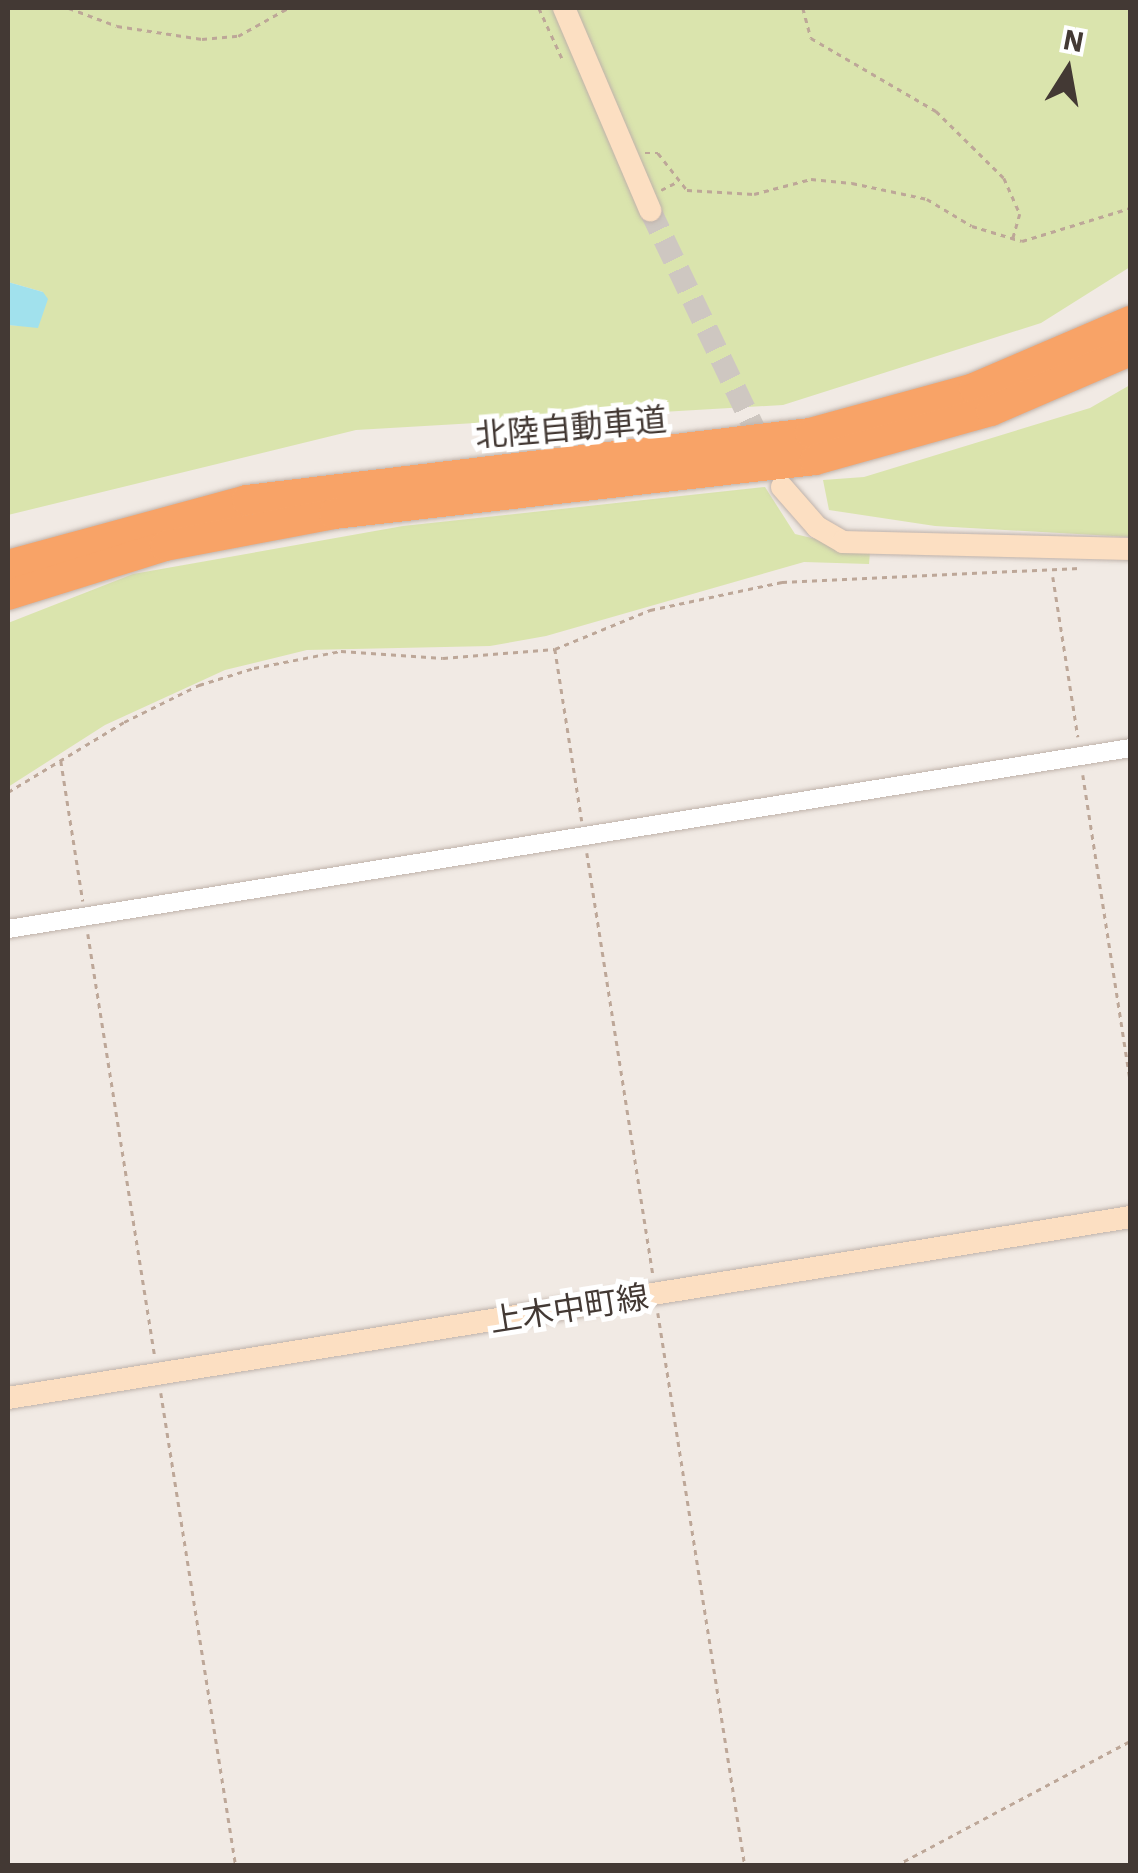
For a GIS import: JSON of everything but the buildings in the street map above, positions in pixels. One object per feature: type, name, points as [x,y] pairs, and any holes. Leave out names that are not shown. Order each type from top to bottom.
[{"type":"highway","name":"北陸自動車道","points":[[8,565],[247,500],[810,433],[974,388],[1130,320]]},
{"type":"highway","name":"北陸自動車道","points":[[8,595],[165,546],[334,514],[815,460],[991,411],[1130,351]]},
{"type":"main road","points":[[564,8],[621,153],[650,210]]},
{"type":"main road","points":[[782,486],[816,526],[843,542],[1130,548]]},
{"type":"main road","name":"上木中町線","points":[[8,1398],[1130,1217]]},
{"type":"street","points":[[8,929],[1130,748]]},
{"type":"path","points":[[69,8],[117,26],[202,40],[238,36],[288,8]]},
{"type":"path","points":[[804,8],[805,20],[821,44],[952,123],[1004,178],[1020,214],[1013,239]]},
{"type":"path","points":[[621,153],[658,154],[688,190],[705,194],[754,194],[811,179],[877,187],[927,198],[1013,239],[1033,240],[1130,208]]},
{"type":"path","points":[[8,792],[200,685],[254,668],[341,651],[442,658],[555,649],[650,610],[746,586],[1052,574],[1084,568]]},
{"type":"path","points":[[1052,574],[1130,1080]]},
{"type":"path","points":[[555,649],[745,1866]]},
{"type":"path","points":[[61,761],[236,1866]]},
{"type":"path","points":[[895,1866],[1130,1742]]},
{"type":"green space","points":[[8,8],[1130,8],[1130,267],[1041,323],[783,405],[356,430],[8,515],[8,325],[38,327],[43,292],[8,282]]},
{"type":"green space","points":[[1130,385],[1130,537],[935,526],[829,510],[823,480],[864,477],[1090,408]]},
{"type":"green space","points":[[765,487],[795,534],[870,552],[869,564],[804,562],[546,636],[490,646],[307,650],[225,670],[105,725],[8,787],[8,623],[133,574],[403,526]]},
{"type":"water","points":[[8,282],[43,292],[48,299],[38,328],[8,325]]},
{"type":"tunnel","points":[[650,210],[765,451]]}]
